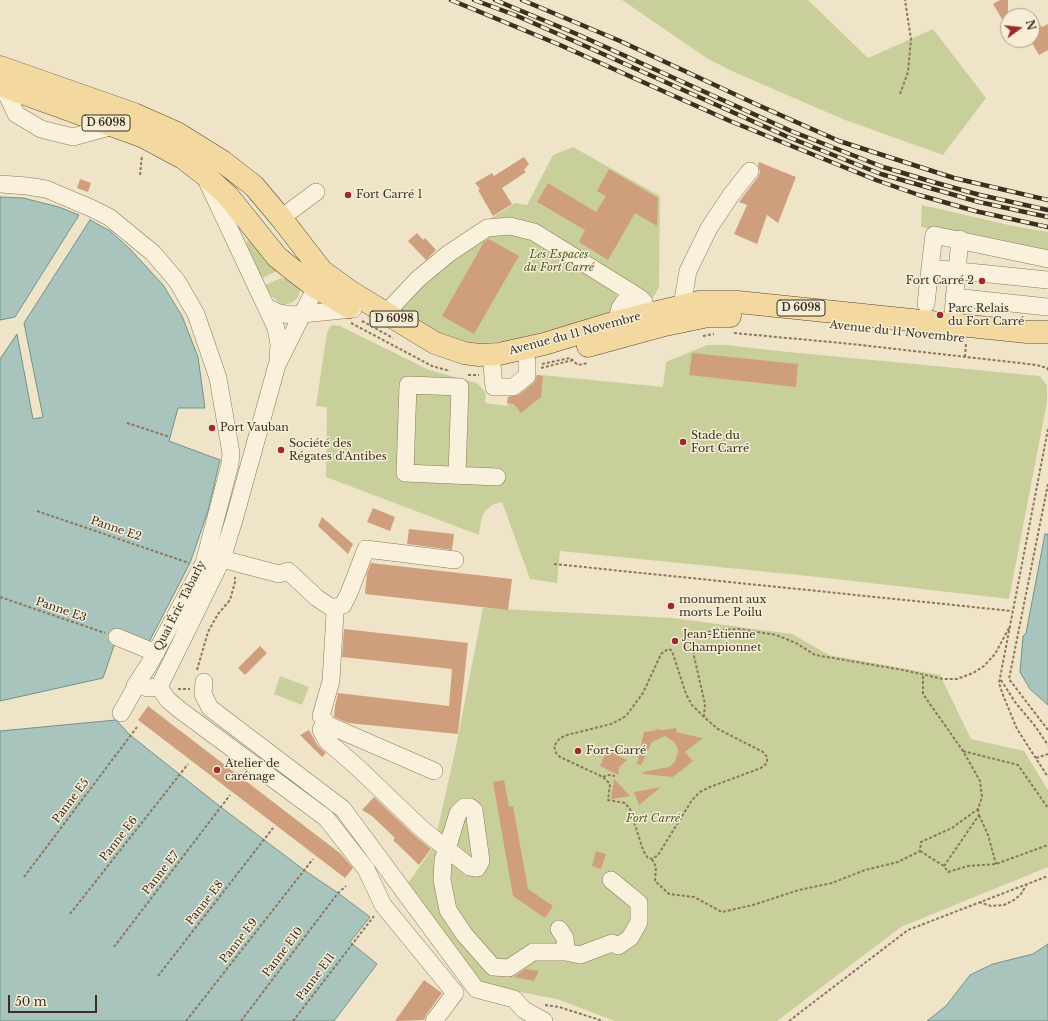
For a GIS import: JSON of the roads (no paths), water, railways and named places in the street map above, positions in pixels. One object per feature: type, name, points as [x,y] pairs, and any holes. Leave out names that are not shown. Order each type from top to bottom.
[{"type":"main road","name":"Avenue du 11 Novembre","points":[[1,79],[113,126],[144,137],[183,158],[205,175],[228,196],[277,257],[292,270],[314,286],[353,309],[439,356],[460,362],[492,366],[527,362],[665,325],[708,316],[741,316],[892,330],[913,329],[946,333],[951,329],[961,340]]},
{"type":"main road","name":"Avenue du 11 Novembre","points":[[1,79],[134,114],[177,133],[222,161],[254,186],[322,271],[385,314],[435,343],[464,353],[479,356],[499,354],[544,344],[616,322],[645,306],[682,306],[699,302],[738,302],[961,340],[1048,344]]},
{"type":"main road","points":[[250,224],[260,221],[290,231],[308,262],[314,286]]},
{"type":"main road","points":[[594,345],[605,336],[648,322],[645,306]]},
{"type":"main road","name":"Avenue du 11 Novembre","points":[[961,340],[1027,332],[1048,332]]},
{"type":"lane","points":[[682,306],[688,271],[709,228],[731,195],[750,171]]},
{"type":"lane","points":[[205,175],[276,328],[279,344],[277,365]]},
{"type":"lane","name":"Quai Éric Tabarly","points":[[0,184],[46,189],[91,208],[109,217],[153,253],[177,281],[196,314],[218,378],[231,452],[230,464],[204,563],[156,653],[134,688],[121,713]]},
{"type":"lane","points":[[290,231],[316,192]]},
{"type":"lane","points":[[239,248],[250,224]]},
{"type":"lane","points":[[385,314],[418,279],[448,254],[486,228],[510,226],[534,232],[624,294],[645,306]]},
{"type":"lane","points":[[926,304],[934,235],[960,239],[1048,259]]},
{"type":"lane","points":[[960,239],[954,297],[961,340]]},
{"type":"lane","points":[[930,268],[957,272],[1048,280]]},
{"type":"lane","points":[[158,687],[226,560],[234,520],[277,365],[301,314],[313,293],[314,286]]},
{"type":"lane","points":[[616,322],[624,294]]},
{"type":"lane","points":[[954,297],[1048,307]]},
{"type":"lane","points":[[268,308],[279,313],[301,314],[353,309]]},
{"type":"lane","points":[[492,366],[494,387],[513,387],[527,376],[527,362]]},
{"type":"lane","points":[[457,475],[460,387],[408,385],[405,474],[497,477]]},
{"type":"lane","points":[[332,608],[343,605],[366,549],[455,560]]},
{"type":"lane","points":[[226,560],[279,574],[288,571],[317,598],[332,608],[335,613],[331,681],[322,716],[325,722],[328,725],[356,738],[434,771]]},
{"type":"lane","points":[[117,637],[156,653]]},
{"type":"lane","points":[[201,684],[210,708],[342,809],[476,989],[514,999],[524,1010],[544,1013]]},
{"type":"lane","points":[[134,688],[158,687]]},
{"type":"lane","points":[[158,687],[168,700],[180,710],[326,818],[366,869],[383,905],[455,994],[434,1021]]},
{"type":"lane","points":[[325,722],[321,730],[327,741],[356,766],[422,830],[447,849],[444,860],[442,880],[448,910],[464,934],[493,967],[509,968],[533,952],[566,952],[580,955],[612,944],[618,946],[630,938],[639,922],[639,903],[611,880]]},
{"type":"lane","points":[[559,929],[565,938],[566,952]]},
{"type":"water","points":[[0,197],[23,198],[59,207],[79,215],[15,317],[0,320]]},
{"type":"water","name":"Port Vauban","points":[[90,220],[110,231],[130,249],[163,285],[182,316],[198,357],[205,408],[178,408],[169,441],[220,460],[208,511],[190,563],[147,646],[117,637],[103,678],[0,701],[0,359],[17,334],[33,419],[43,417],[24,323]]},
{"type":"water","points":[[1045,534],[1048,534],[1048,705],[1030,689],[1020,672],[1023,636],[1026,633]]},
{"type":"water","points":[[116,720],[130,735],[222,808],[304,870],[370,917],[350,942],[377,964],[334,1021],[0,1021],[0,731]]},
{"type":"water","points":[[1048,944],[1048,1021],[927,1021],[946,1006],[970,975],[993,964],[1033,954]]},
{"type":"railway","points":[[451,0],[560,45],[730,121],[876,180],[919,195],[975,211],[1048,227]]},
{"type":"railway","points":[[474,0],[515,15],[788,137],[881,174],[979,202],[1048,217]]},
{"type":"railway","points":[[495,0],[579,35],[791,131],[883,167],[980,195],[1048,210]]},
{"type":"railway","points":[[522,0],[620,41],[839,141],[954,178],[1048,200]]},
{"type":"place","name":"Fort Carré 1","points":[[348,195]]},
{"type":"place","name":"Fort Carré 2","points":[[982,281]]},
{"type":"place","name":"Parc Relais du Fort Carré","points":[[940,315]]},
{"type":"place","name":"Port Vauban","points":[[212,428]]},
{"type":"place","name":"Stade du Fort Carré","points":[[683,442]]},
{"type":"place","name":"Société des Régates d'Antibes","points":[[281,450]]},
{"type":"place","name":"monument aux morts Le Poilu","points":[[671,606]]},
{"type":"place","name":"Jean-Étienne Championnet","points":[[675,641]]},
{"type":"place","name":"Fort-Carré","points":[[578,751]]},
{"type":"place","name":"Atelier de carénage","points":[[217,770]]},
{"type":"park label","name":"Les Espaces du Fort Carré","points":[[559,261]]},
{"type":"park label","name":"Fort Carré","points":[[653,819]]}]
